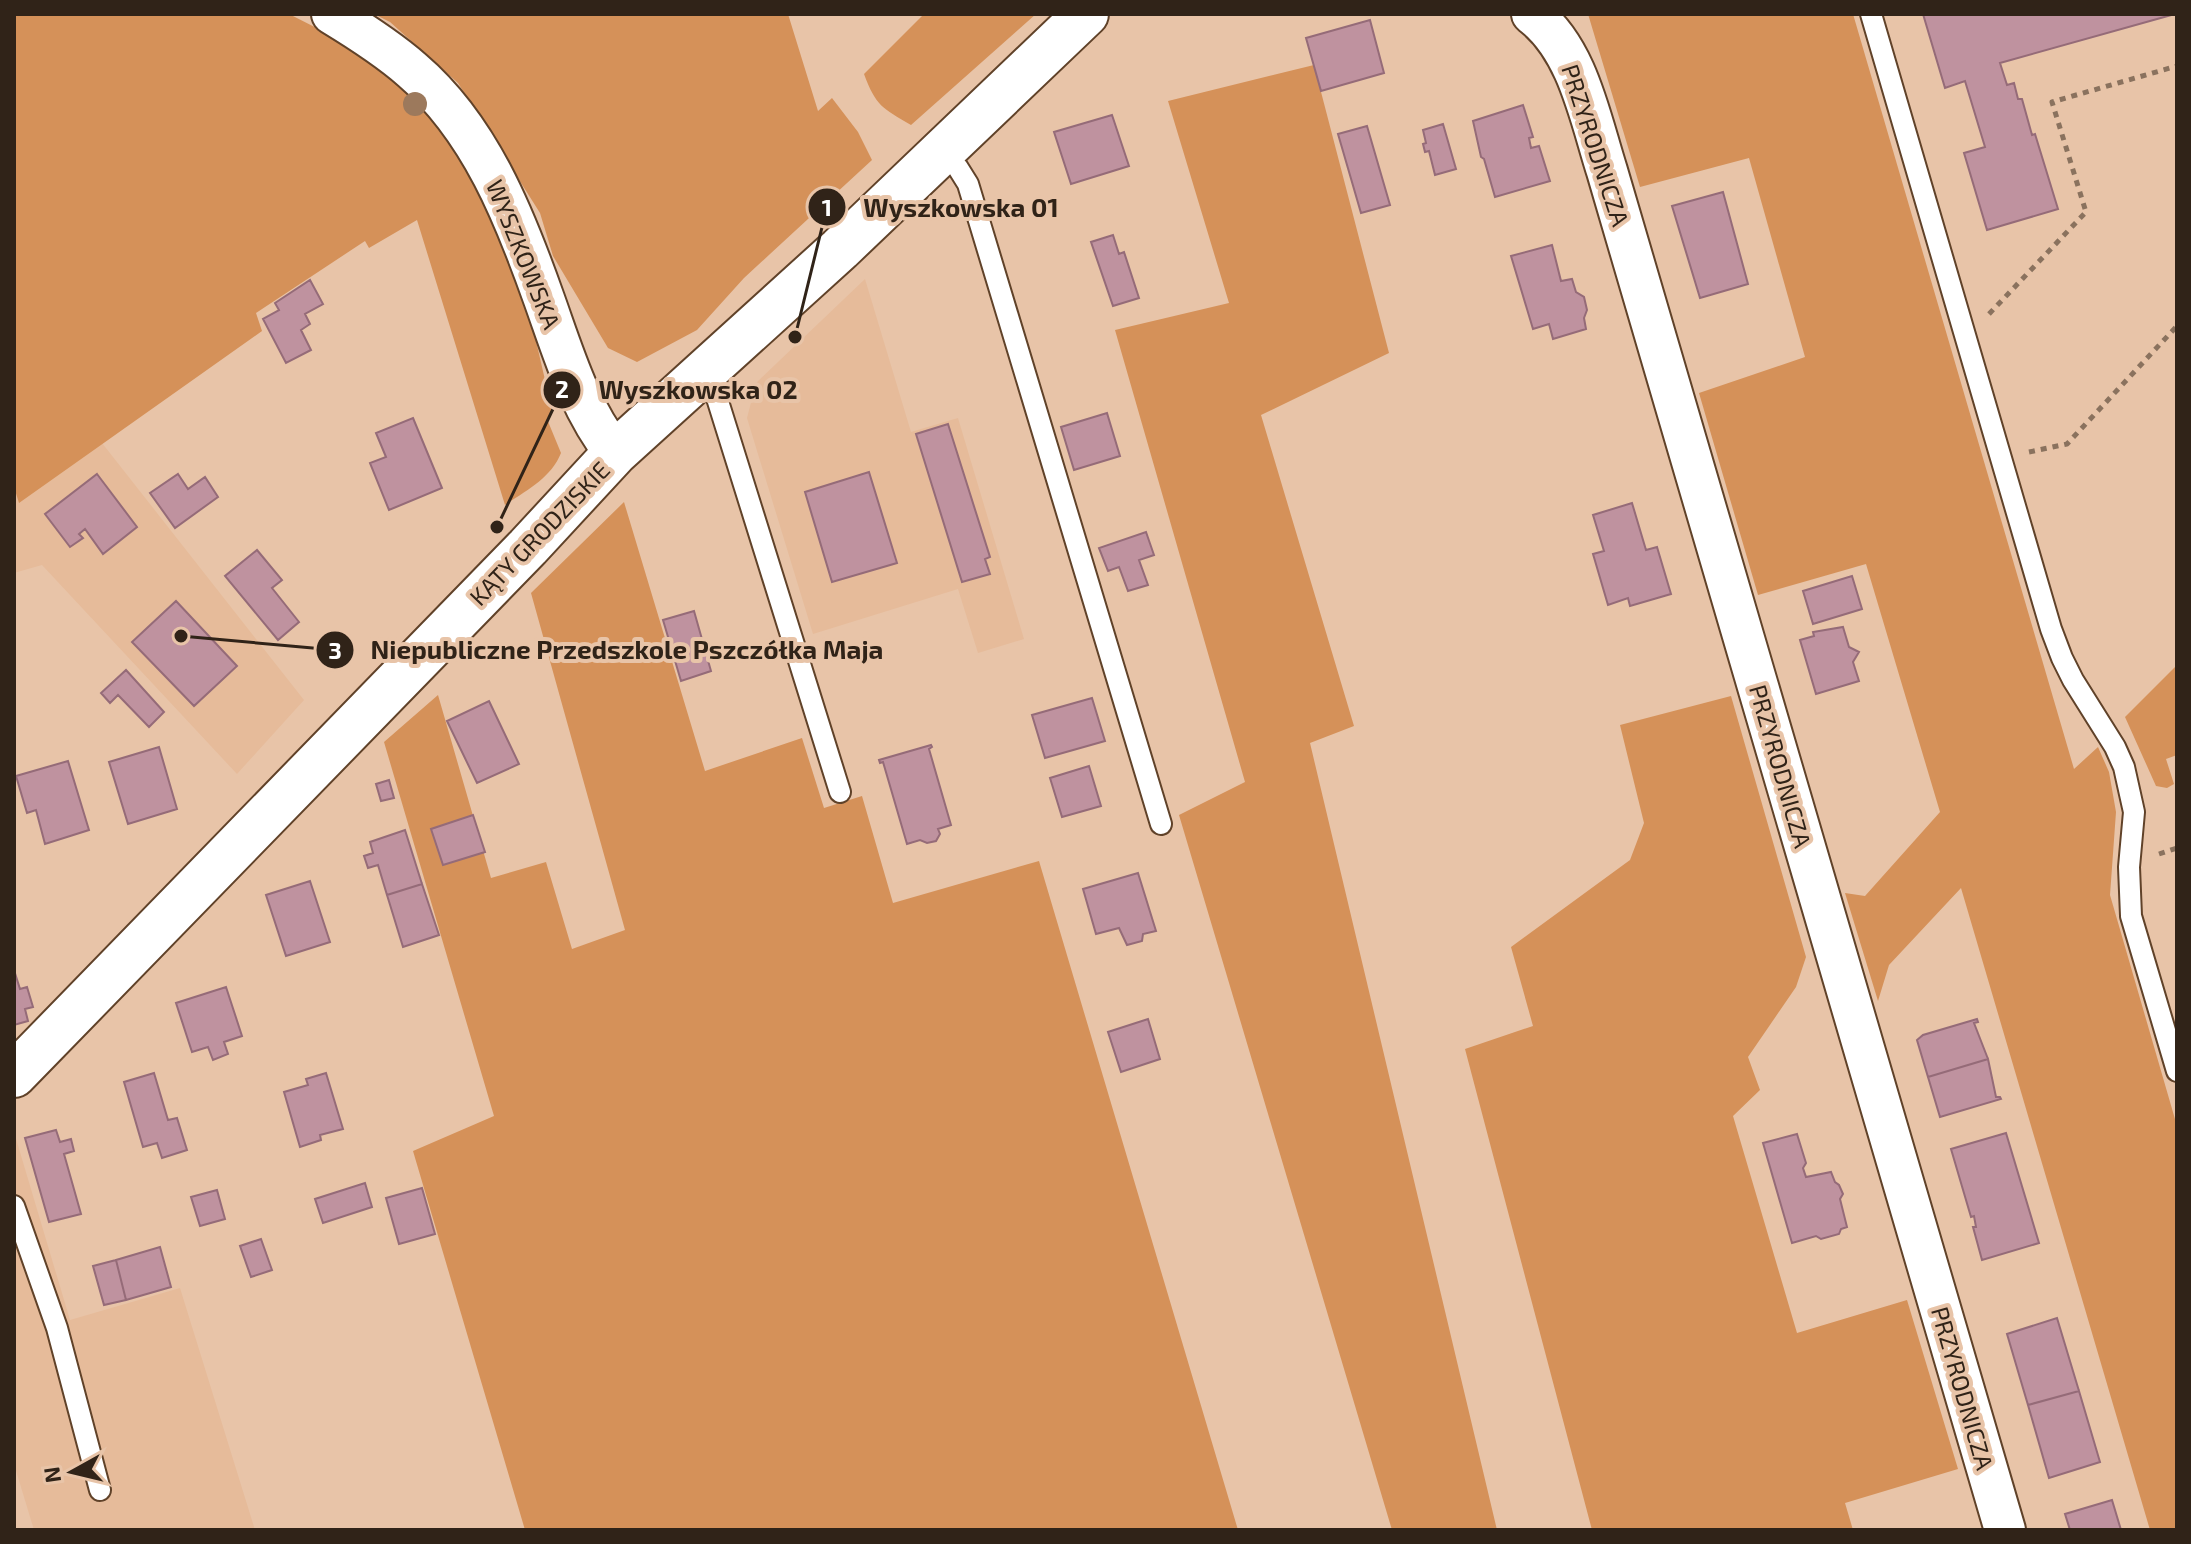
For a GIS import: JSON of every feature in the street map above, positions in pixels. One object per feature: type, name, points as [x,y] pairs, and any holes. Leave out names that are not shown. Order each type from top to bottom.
[{"type":"street","name":"WYSZKOWSKA","points":[[332,14],[380,44],[414,72],[448,108],[487,164],[519,229],[582,399],[600,434],[615,453]]},
{"type":"street","name":"KĄTY GRODZISKIE","points":[[14,1075],[528,547],[615,453],[840,249],[1086,14]]},
{"type":"street","name":"PRZYRODNICZA","points":[[1532,14],[1558,41],[1572,65],[1607,171],[2005,1530]]},
{"type":"lane","points":[[1871,14],[2051,629],[2073,680],[2124,767],[2134,812],[2129,867],[2131,916],[2177,1071]]},
{"type":"lane","points":[[941,151],[968,184],[1161,824]]},
{"type":"lane","points":[[700,374],[716,395],[840,792]]},
{"type":"lane","points":[[14,1206],[57,1328],[100,1490]]},
{"type":"path","points":[[1981,322],[2086,212],[2052,102],[2177,66]]},
{"type":"path","points":[[2020,454],[2067,444],[2177,326]]},
{"type":"shaded area","points":[[14,14],[289,14],[354,47],[425,102],[470,168],[520,272],[552,410],[547,419],[561,453],[551,470],[538,483],[505,505],[417,220],[369,248],[365,241],[256,313],[262,331],[19,503],[14,487]]},
{"type":"shaded area","points":[[374,14],[788,14],[818,111],[832,98],[858,132],[872,160],[744,278],[697,330],[637,362],[608,348],[553,256],[540,213],[458,83],[390,22]]},
{"type":"shaded area","points":[[924,14],[1036,14],[911,125],[881,105],[864,74]]},
{"type":"shaded area","points":[[1588,14],[1853,14],[2074,769],[2098,747],[2109,772],[2116,812],[2110,895],[2177,1126],[2177,1530],[2150,1530],[1961,888],[1889,965],[1878,1001],[1845,893],[1865,896],[1940,812],[1866,564],[1758,595],[1699,393],[1805,357],[1749,158],[1640,187]]},
{"type":"shaded area","points":[[1314,65],[1389,353],[1261,415],[1354,726],[1310,743],[1497,1530],[1392,1530],[1179,815],[1245,782],[1115,330],[1229,303],[1168,101]]},
{"type":"shaded area","points":[[865,279],[911,432],[958,418],[1024,639],[978,653],[958,589],[813,634],[747,418],[756,383]]},
{"type":"shaded area","points":[[102,443],[304,700],[237,774],[42,565],[14,573],[14,487],[19,502]]},
{"type":"shaded area","points":[[624,502],[705,771],[802,738],[824,808],[862,796],[893,903],[1039,861],[1238,1530],[525,1530],[413,1151],[494,1116],[384,742],[438,695],[491,878],[546,862],[572,949],[625,930],[531,593]]},
{"type":"shaded area","points":[[2177,665],[2177,755],[2166,759],[2174,784],[2167,788],[2156,786],[2125,717]]},
{"type":"shaded area","points":[[1731,696],[1806,957],[1796,987],[1748,1057],[1760,1090],[1733,1116],[1797,1333],[1907,1300],[1958,1469],[1845,1503],[1853,1530],[1592,1530],[1465,1049],[1533,1026],[1511,947],[1630,860],[1644,823],[1620,725]]},
{"type":"shaded area","points":[[14,1132],[70,1320],[180,1288],[255,1530],[34,1530],[14,1464]]},
{"type":"building","points":[[1923,14],[2175,14],[2000,63],[2007,85],[2014,83],[2018,99],[2022,99],[2058,209],[1987,230],[1964,153],[1985,147],[1965,81],[1945,88]]},
{"type":"building","points":[[1370,20],[1384,73],[1321,91],[1306,38]]},
{"type":"building","points":[[1523,105],[1533,137],[1529,138],[1531,148],[1539,146],[1550,181],[1495,197],[1473,121]]},
{"type":"building","points":[[1112,115],[1129,166],[1071,184],[1054,132]]},
{"type":"building","points":[[1443,124],[1456,169],[1435,175],[1429,151],[1425,152],[1423,130]]},
{"type":"building","points":[[1367,126],[1390,205],[1361,213],[1338,134]]},
{"type":"building","points":[[1723,192],[1748,284],[1700,298],[1672,206]]},
{"type":"building","points":[[1113,235],[1119,254],[1124,252],[1139,298],[1113,306],[1091,242]]},
{"type":"building","points":[[1552,245],[1561,281],[1572,279],[1576,292],[1584,297],[1587,310],[1584,318],[1586,329],[1553,339],[1549,324],[1533,329],[1511,256]]},
{"type":"building","points":[[310,280],[323,304],[305,314],[310,324],[301,330],[311,350],[286,363],[263,319],[279,310],[275,303]]},
{"type":"building","points":[[1107,413],[1120,456],[1074,470],[1061,427]]},
{"type":"building","points":[[413,418],[442,488],[389,510],[370,463],[386,457],[376,433]]},
{"type":"building","points":[[948,424],[990,557],[985,559],[990,574],[962,582],[916,434]]},
{"type":"building","points":[[869,472],[897,563],[832,582],[805,492]]},
{"type":"building","points":[[97,474],[137,527],[103,554],[85,529],[79,534],[83,538],[70,547],[45,514]]},
{"type":"building","points":[[178,474],[188,489],[205,477],[218,497],[175,528],[150,493]]},
{"type":"building","points":[[1632,503],[1646,550],[1657,547],[1671,594],[1630,606],[1628,598],[1608,605],[1593,554],[1604,551],[1593,515]]},
{"type":"building","points":[[1146,532],[1154,555],[1139,560],[1148,585],[1128,591],[1119,567],[1108,571],[1099,548]]},
{"type":"building","points":[[257,550],[282,580],[272,588],[299,622],[278,640],[225,576]]},
{"type":"building","points":[[1852,576],[1862,609],[1813,624],[1803,591]]},
{"type":"building","points":[[176,601],[237,666],[194,706],[132,642]]},
{"type":"building","points":[[694,611],[711,671],[681,681],[663,620]]},
{"type":"building","points":[[1843,627],[1849,647],[1859,652],[1853,662],[1859,681],[1816,694],[1800,640],[1814,636],[1813,632]]},
{"type":"building","points":[[126,670],[164,712],[149,727],[118,695],[110,703],[101,693]]},
{"type":"building","points":[[1092,698],[1105,741],[1045,758],[1032,715]]},
{"type":"building","points":[[489,701],[519,764],[477,783],[447,721]]},
{"type":"building","points":[[931,745],[929,749],[951,825],[938,829],[940,834],[936,841],[927,843],[920,840],[907,844],[883,762],[879,760]]},
{"type":"building","points":[[159,747],[177,809],[128,824],[109,762]]},
{"type":"building","points":[[68,761],[89,830],[45,844],[36,810],[27,813],[16,776]]},
{"type":"building","points":[[1089,766],[1101,806],[1062,817],[1050,778]]},
{"type":"building","points":[[389,780],[394,798],[381,801],[376,784]]},
{"type":"building","points":[[473,815],[485,852],[443,865],[431,829]]},
{"type":"building","points":[[405,830],[422,884],[387,895],[378,865],[368,868],[364,856],[373,853],[370,842]]},
{"type":"building","points":[[1138,873],[1156,931],[1143,934],[1142,941],[1127,945],[1119,928],[1096,934],[1083,889]]},
{"type":"building","points":[[310,881],[330,942],[286,956],[266,895]]},
{"type":"building","points":[[422,884],[439,935],[403,947],[387,895]]},
{"type":"building","points":[[14,970],[20,989],[27,987],[33,1007],[25,1009],[28,1021],[14,1025]]},
{"type":"building","points":[[226,987],[242,1036],[224,1042],[228,1054],[213,1060],[208,1047],[192,1052],[176,1003]]},
{"type":"building","points":[[1148,1019],[1160,1059],[1121,1072],[1108,1032]]},
{"type":"building","points":[[1977,1019],[1978,1022],[1974,1023],[1988,1059],[1928,1077],[1917,1040],[1923,1035]]},
{"type":"building","points":[[1988,1059],[1996,1097],[2001,1099],[1940,1117],[1928,1077]]},
{"type":"building","points":[[154,1073],[168,1120],[177,1118],[187,1150],[162,1158],[157,1143],[143,1147],[124,1082]]},
{"type":"building","points":[[326,1073],[343,1129],[320,1135],[321,1140],[300,1147],[284,1092],[308,1085],[306,1079]]},
{"type":"building","points":[[56,1130],[60,1142],[71,1139],[74,1151],[64,1154],[81,1214],[49,1222],[25,1138]]},
{"type":"building","points":[[2006,1133],[2039,1243],[1982,1260],[1973,1227],[1976,1227],[1974,1216],[1971,1217],[1951,1149]]},
{"type":"building","points":[[1797,1134],[1806,1163],[1803,1168],[1806,1177],[1831,1172],[1839,1185],[1847,1227],[1841,1229],[1839,1234],[1792,1243],[1763,1143]]},
{"type":"building","points":[[365,1183],[372,1207],[323,1223],[315,1199]]},
{"type":"building","points":[[422,1188],[435,1234],[399,1244],[386,1198]]},
{"type":"building","points":[[217,1190],[225,1219],[200,1226],[191,1197]]},
{"type":"building","points":[[261,1239],[272,1270],[251,1277],[240,1246]]},
{"type":"building","points":[[160,1247],[171,1287],[126,1300],[116,1260]]},
{"type":"building","points":[[116,1260],[126,1300],[104,1305],[93,1266]]},
{"type":"building","points":[[2057,1318],[2079,1391],[2028,1405],[2007,1334]]},
{"type":"building","points":[[2079,1391],[2100,1462],[2049,1478],[2028,1405]]},
{"type":"building","points":[[2112,1500],[2121,1530],[2070,1530],[2065,1514]]},
{"type":"place","name":"Wyszkowska 01","points":[[795,337]]},
{"type":"place","name":"Wyszkowska 02","points":[[497,527]]},
{"type":"place","name":"Niepubliczne Przedszkole Pszczółka Maja","points":[[181,636]]}]
